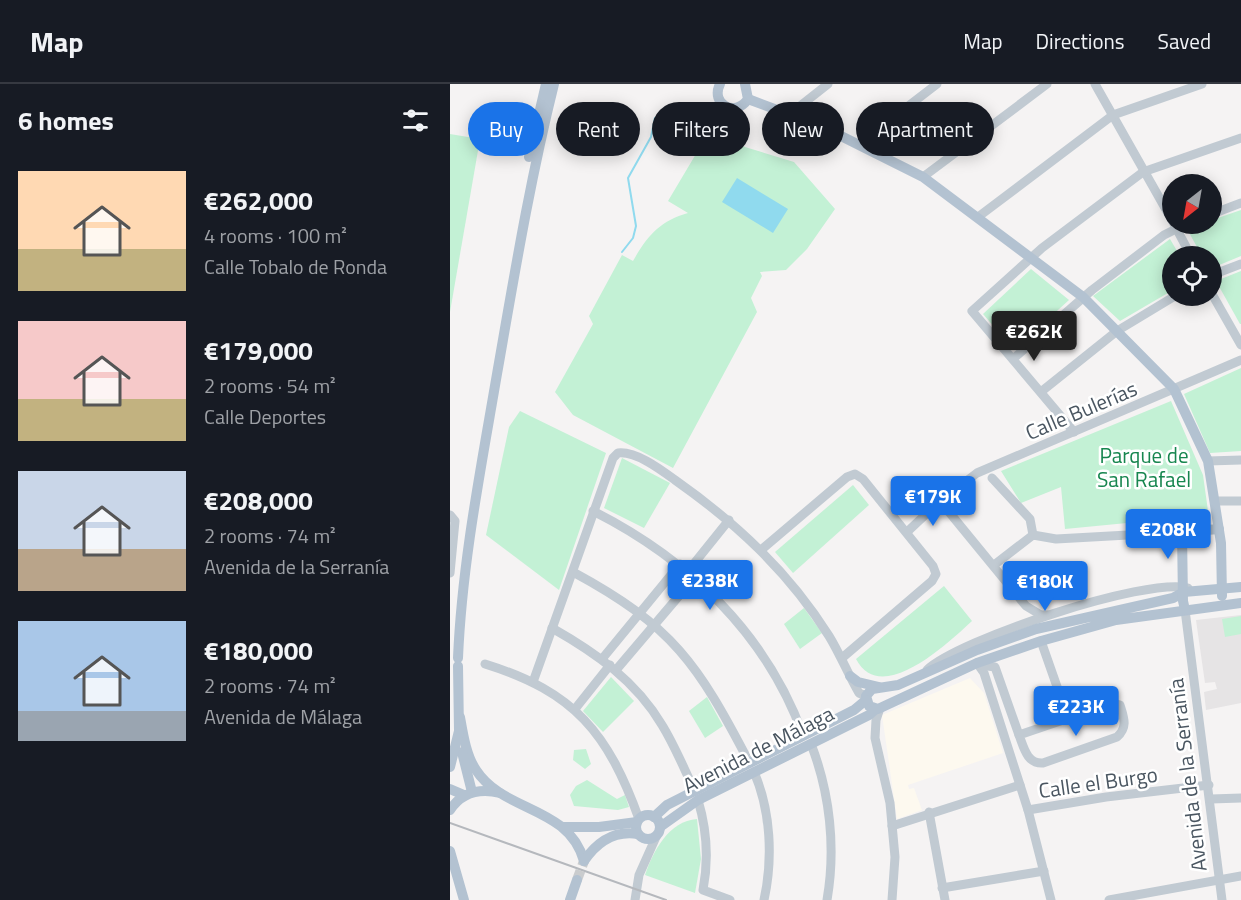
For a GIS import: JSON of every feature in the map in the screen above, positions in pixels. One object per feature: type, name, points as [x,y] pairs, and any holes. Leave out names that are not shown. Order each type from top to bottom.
[{"type":"main road","points":[[518,253],[519,212],[546,84]]},
{"type":"main road","points":[[450,767],[459,730],[458,662],[469,546],[518,253],[554,84]]},
{"type":"main road","points":[[509,306],[561,84]]},
{"type":"main road","points":[[720,84],[718,97],[725,107],[737,109],[748,99]]},
{"type":"main road","points":[[746,84],[748,99]]},
{"type":"main road","points":[[748,99],[762,104]]},
{"type":"main road","points":[[882,156],[923,177],[1083,297],[1174,388],[1208,461],[1219,529],[1222,590],[1219,606]]},
{"type":"main road","points":[[1185,610],[1182,532],[1219,529]]},
{"type":"main road","points":[[881,689],[886,696],[880,707],[869,706],[866,698],[872,689],[895,686],[977,650],[1036,629],[1173,598],[1184,590],[1196,592],[1241,587]]},
{"type":"main road","name":"Avenida de Málaga","points":[[651,831],[696,795],[752,767],[811,744],[869,715],[880,707],[979,664],[1041,641],[1116,620],[1241,603]]},
{"type":"main road","points":[[850,676],[869,686],[895,686]]},
{"type":"main road","name":"Avenida de Málaga","points":[[752,767],[803,735],[854,710],[866,698]]},
{"type":"main road","points":[[460,717],[472,763],[477,772],[500,793]]},
{"type":"main road","points":[[459,730],[468,794]]},
{"type":"main road","points":[[450,789],[468,794],[488,790],[500,793],[564,827],[577,843],[584,861],[605,839],[620,833],[651,831]]},
{"type":"main road","points":[[450,810],[468,794]]},
{"type":"main road","points":[[564,827],[599,827],[638,821],[646,815],[651,831]]},
{"type":"main road","points":[[638,821],[651,831]]},
{"type":"main road","points":[[450,853],[464,900]]},
{"type":"main road","points":[[570,900],[577,880]]},
{"type":"street","points":[[805,102],[828,84]]},
{"type":"street","points":[[914,102],[937,84]]},
{"type":"street","points":[[923,177],[1047,84]]},
{"type":"street","points":[[1095,84],[1162,204]]},
{"type":"street","points":[[978,217],[1113,115],[1202,84]]},
{"type":"street","points":[[1074,432],[1042,391],[972,311],[1032,257],[1143,172],[1241,138]]},
{"type":"street","points":[[1222,210],[1241,203]]},
{"type":"street","points":[[1013,359],[1083,297],[1162,234]]},
{"type":"street","points":[[1222,271],[1241,264]]},
{"type":"street","points":[[1042,391],[1117,331],[1162,304]]},
{"type":"street","points":[[1220,306],[1237,331],[1241,345]]},
{"type":"street","name":"Calle Bulerías","points":[[907,532],[940,501],[977,473],[1241,360]]},
{"type":"street","points":[[533,682],[613,458],[618,453],[625,452],[658,468],[729,520],[761,550],[805,602],[842,658],[859,693],[866,698]]},
{"type":"street","points":[[1208,461],[1241,459]]},
{"type":"street","points":[[761,550],[847,477],[855,474],[863,479],[933,566],[936,574],[932,581],[842,658]]},
{"type":"street","points":[[992,477],[1030,519],[1033,535]]},
{"type":"street","points":[[940,501],[1026,606],[1041,615],[1059,613]]},
{"type":"street","points":[[1215,501],[1241,501]]},
{"type":"street","points":[[593,511],[637,534],[688,570],[725,607],[759,650],[792,707],[803,735]]},
{"type":"street","points":[[450,515],[455,521],[450,573]]},
{"type":"street","points":[[609,665],[655,624],[688,570],[729,520]]},
{"type":"street","points":[[994,565],[1033,535],[1056,539],[1182,532]]},
{"type":"street","points":[[575,710],[609,665],[640,612],[688,570]]},
{"type":"street","points":[[573,572],[640,612],[655,624],[674,642],[703,678],[752,767],[766,811],[769,871],[764,900]]},
{"type":"street","points":[[924,674],[941,658],[1022,625],[1059,613],[1105,599],[1174,586],[1184,590]]},
{"type":"street","points":[[1022,625],[1027,615],[1026,606]]},
{"type":"street","name":"Avenida de la Serranía","points":[[1185,610],[1211,799],[1222,900]]},
{"type":"street","points":[[552,628],[609,665],[645,701],[663,725],[696,795],[706,838],[706,870],[703,890],[730,900]]},
{"type":"street","points":[[1041,641],[1068,718]]},
{"type":"street","points":[[485,664],[533,682],[575,710],[604,742],[613,757],[638,821]]},
{"type":"street","points":[[1019,735],[1113,703],[1120,705],[1125,722],[1123,732],[1117,738],[1043,763],[1036,763],[1029,759],[1019,735],[995,667],[979,664],[1028,810],[1052,900]]},
{"type":"street","points":[[880,707],[876,720],[875,738],[887,781],[897,900]]},
{"type":"street","points":[[811,744],[824,788],[831,826],[831,866],[827,900]]},
{"type":"street","points":[[892,826],[1020,785]]},
{"type":"street","name":"Calle el Burgo","points":[[1028,810],[1106,797],[1209,785]]},
{"type":"street","points":[[1211,799],[1241,798]]},
{"type":"street","points":[[930,812],[945,900]]},
{"type":"street","points":[[635,900],[651,831]]},
{"type":"street","points":[[942,888],[1044,871]]},
{"type":"street","points":[[1109,900],[1241,876]]},
{"type":"street","points":[[892,900],[894,881]]},
{"type":"shaded area","points":[[1241,615],[1241,703],[1206,710],[1204,692],[1217,689],[1215,682],[1205,683],[1196,620]]},
{"type":"shaded area","points":[[970,678],[984,693],[1003,753],[908,785],[909,789],[914,788],[922,810],[897,819],[882,715]]},
{"type":"green space","points":[[450,134],[468,137],[468,156],[477,156],[450,312]]},
{"type":"green space","points":[[750,149],[762,152],[762,156],[774,156],[794,162],[835,209],[807,249],[786,270],[760,272],[762,276],[751,298],[757,312],[673,468],[573,415],[555,392],[593,324],[589,316],[622,255],[633,261],[655,231],[670,220],[688,213],[668,201],[695,156],[750,156]]},
{"type":"green space","points":[[1241,210],[1241,256],[1222,264],[1222,246],[1196,246],[1190,234],[1222,234],[1222,217]]},
{"type":"green space","points":[[1170,239],[1174,246],[1162,246],[1162,296],[1120,321],[1093,296]]},
{"type":"green space","points":[[1031,269],[1069,300],[1014,350],[983,314]]},
{"type":"green space","points":[[1241,271],[1241,324],[1222,292],[1222,279]]},
{"type":"green space","points":[[1241,368],[1241,451],[1210,453],[1184,394]]},
{"type":"green space","name":"Parque de San Rafael","points":[[1171,401],[1203,475],[1209,518],[1148,522],[1134,520],[1127,523],[1065,529],[1061,487],[1021,503],[1001,471]]},
{"type":"green space","points":[[520,411],[606,453],[559,590],[486,535],[509,427]]},
{"type":"green space","points":[[622,458],[670,483],[644,528],[604,508]]},
{"type":"green space","points":[[853,485],[869,505],[793,573],[775,552]]},
{"type":"green space","points":[[944,586],[972,621],[947,643],[914,666],[897,674],[881,676],[867,672],[856,659]]},
{"type":"green space","points":[[804,608],[822,633],[800,649],[784,624]]},
{"type":"green space","points":[[1241,616],[1241,634],[1225,637],[1222,619]]},
{"type":"green space","points":[[611,677],[634,701],[603,732],[583,711]]},
{"type":"green space","points":[[707,697],[723,726],[705,738],[689,711]]},
{"type":"green space","points":[[586,749],[591,764],[585,769],[573,760],[574,750]]},
{"type":"green space","points":[[587,780],[617,799],[625,795],[629,807],[618,810],[574,806],[570,795],[576,786]]},
{"type":"green space","points":[[697,819],[701,859],[695,893],[645,875],[658,847],[670,831],[687,821]]},
{"type":"water","points":[[737,178],[788,209],[773,233],[722,202]]},
{"type":"waterway","points":[[622,252],[633,238],[636,226],[628,178],[652,132]]},
{"type":"tunnel","points":[[577,880],[584,861]]},
{"type":"railway","points":[[450,823],[666,900]]}]
